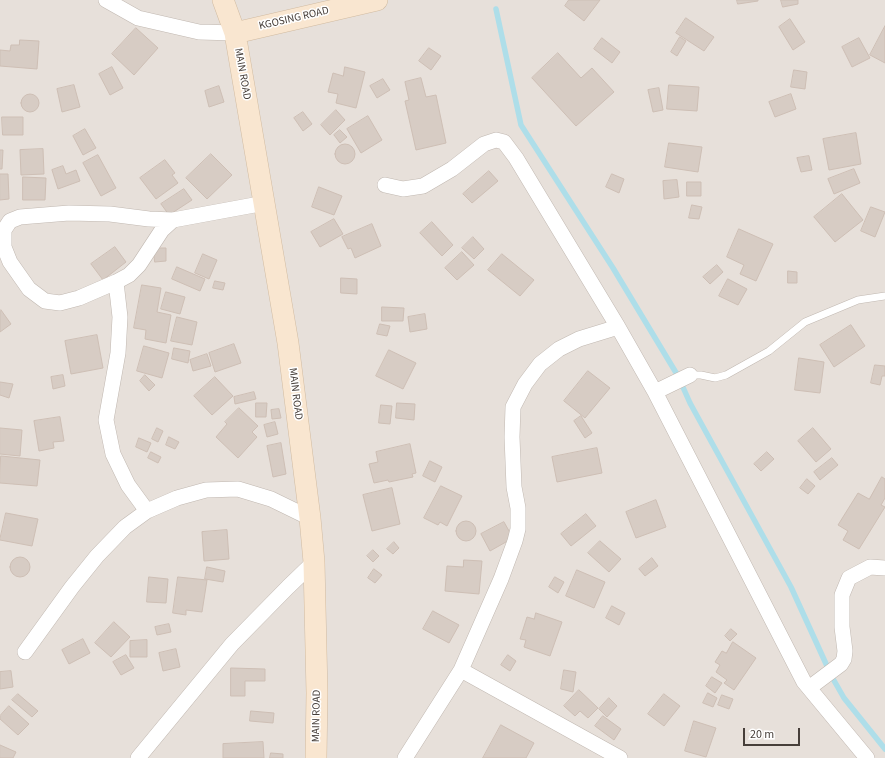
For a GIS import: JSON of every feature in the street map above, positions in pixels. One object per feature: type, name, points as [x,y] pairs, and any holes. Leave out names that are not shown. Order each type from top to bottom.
[{"type":"street","points":[[106,0],[138,18],[199,32],[235,33]]},
{"type":"street","name":"MAIN ROAD","points":[[223,0],[235,33],[288,343],[310,518],[314,562],[317,693],[316,758]]},
{"type":"street","name":"KGOSING ROAD","points":[[235,33],[377,0]]},
{"type":"street","points":[[384,185],[403,189],[423,186],[452,169],[484,144],[496,140],[504,142],[516,158],[618,326],[661,389],[804,682],[867,758]]},
{"type":"street","points":[[173,220],[162,230],[139,264],[129,274],[116,282],[79,298],[60,303],[45,301],[29,289],[10,262],[4,247],[4,230],[10,222],[20,218],[69,213],[110,214],[149,219],[173,220],[264,203]]},
{"type":"street","points":[[116,282],[120,317],[118,353],[106,420],[113,454],[128,485],[147,511]]},
{"type":"street","points":[[404,758],[461,670],[501,579],[515,541],[518,529],[518,508],[514,487],[512,437],[513,407],[525,384],[540,364],[559,349],[618,326]]},
{"type":"street","points":[[661,389],[690,375]]},
{"type":"street","points":[[25,652],[72,587],[97,556],[125,527],[147,511],[177,498],[206,490],[238,489],[271,499],[310,518]]},
{"type":"street","points":[[138,758],[232,644],[314,562]]},
{"type":"street","points":[[809,688],[841,664],[844,659],[845,651],[842,627],[842,595],[849,578],[870,567],[885,568]]},
{"type":"street","points":[[461,670],[620,758]]},
{"type":"lane","points":[[690,375],[701,375],[715,378],[726,375],[769,351],[805,322],[858,300],[885,296]]},
{"type":"shaded area","points":[[0,0],[885,0],[885,758],[0,758]]},
{"type":"building","points":[[569,0],[600,0],[584,21],[565,6]]},
{"type":"building","points":[[737,0],[758,0],[758,1],[738,4]]},
{"type":"building","points":[[781,0],[798,0],[798,4],[783,7]]},
{"type":"building","points":[[686,18],[714,37],[704,51],[676,33]]},
{"type":"building","points":[[790,19],[805,42],[793,50],[779,27]]},
{"type":"building","points":[[885,26],[885,63],[870,55]]},
{"type":"building","points":[[136,28],[158,48],[134,75],[112,54]]},
{"type":"building","points":[[680,37],[686,41],[677,56],[671,52]]},
{"type":"building","points":[[602,38],[620,52],[612,63],[594,49]]},
{"type":"building","points":[[859,38],[870,58],[852,67],[842,47]]},
{"type":"building","points":[[20,40],[39,41],[37,69],[0,66],[0,50],[10,51],[11,45],[19,45]]},
{"type":"building","points":[[429,48],[441,56],[431,70],[419,61]]},
{"type":"building","points":[[558,53],[581,78],[592,68],[614,92],[576,126],[532,78]]},
{"type":"building","points":[[112,67],[123,88],[110,95],[99,74]]},
{"type":"building","points":[[345,67],[365,72],[356,108],[336,103],[338,94],[328,92],[333,73],[343,76]]},
{"type":"building","points":[[794,70],[807,72],[805,89],[791,87]]},
{"type":"building","points":[[421,78],[426,97],[436,95],[446,143],[416,150],[405,101],[409,100],[405,82]]},
{"type":"building","points":[[383,79],[390,90],[377,98],[370,86]]},
{"type":"building","points":[[74,85],[80,107],[62,112],[57,89]]},
{"type":"building","points":[[669,85],[699,87],[697,111],[667,109]]},
{"type":"building","points":[[219,86],[224,102],[209,107],[205,91]]},
{"type":"building","points":[[659,88],[663,110],[653,112],[648,90]]},
{"type":"building","points":[[30,94],[36,97],[39,103],[36,109],[30,112],[24,109],[21,103],[24,97]]},
{"type":"building","points":[[791,94],[796,109],[775,117],[769,102]]},
{"type":"building","points":[[336,110],[345,120],[330,135],[321,125]]},
{"type":"building","points":[[303,112],[312,124],[303,131],[294,118]]},
{"type":"building","points":[[368,116],[382,140],[361,153],[347,129]]},
{"type":"building","points":[[2,117],[23,117],[23,135],[3,135]]},
{"type":"building","points":[[85,129],[96,148],[83,155],[73,136]]},
{"type":"building","points":[[340,130],[347,137],[340,143],[334,135]]},
{"type":"building","points":[[856,133],[861,164],[829,170],[823,139]]},
{"type":"building","points":[[669,143],[702,147],[698,172],[665,167]]},
{"type":"building","points":[[345,144],[352,147],[355,154],[352,161],[345,164],[338,161],[335,154],[338,147]]},
{"type":"building","points":[[43,149],[44,174],[21,175],[20,150]]},
{"type":"building","points":[[0,150],[3,150],[2,169],[0,169]]},
{"type":"building","points":[[211,154],[232,175],[207,199],[186,178]]},
{"type":"building","points":[[98,155],[116,188],[101,196],[83,163]]},
{"type":"building","points":[[809,156],[812,170],[801,172],[797,158]]},
{"type":"building","points":[[165,160],[175,173],[172,175],[178,183],[156,199],[140,178]]},
{"type":"building","points":[[63,166],[66,174],[76,170],[80,181],[58,189],[52,170]]},
{"type":"building","points":[[854,169],[860,183],[834,194],[828,179]]},
{"type":"building","points":[[489,171],[498,181],[472,203],[463,194]]},
{"type":"building","points":[[0,174],[8,174],[9,199],[0,200]]},
{"type":"building","points":[[612,174],[624,179],[619,193],[606,187]]},
{"type":"building","points":[[23,177],[46,178],[45,200],[23,200]]},
{"type":"building","points":[[677,180],[679,197],[664,199],[663,181]]},
{"type":"building","points":[[687,182],[701,182],[701,196],[687,196]]},
{"type":"building","points":[[319,187],[342,196],[334,215],[312,207]]},
{"type":"building","points":[[184,189],[192,200],[169,215],[161,204]]},
{"type":"building","points":[[842,194],[863,220],[835,242],[814,217]]},
{"type":"building","points":[[692,205],[702,207],[699,219],[689,218]]},
{"type":"building","points":[[871,207],[885,212],[875,237],[861,231]]},
{"type":"building","points":[[334,219],[343,234],[320,247],[311,232]]},
{"type":"building","points":[[432,222],[453,245],[442,256],[420,233]]},
{"type":"building","points":[[372,224],[381,246],[355,258],[351,248],[348,249],[342,237]]},
{"type":"building","points":[[739,229],[773,244],[756,281],[740,274],[744,265],[727,257]]},
{"type":"building","points":[[473,237],[484,249],[474,259],[462,248]]},
{"type":"building","points":[[115,247],[126,262],[103,280],[91,264]]},
{"type":"building","points":[[154,248],[166,248],[166,261],[155,262]]},
{"type":"building","points":[[462,252],[474,265],[457,280],[445,268]]},
{"type":"building","points":[[203,254],[217,260],[209,279],[195,273]]},
{"type":"building","points":[[502,254],[534,280],[520,296],[488,270]]},
{"type":"building","points":[[717,265],[723,272],[710,284],[703,277]]},
{"type":"building","points":[[177,267],[205,279],[200,291],[172,279]]},
{"type":"building","points":[[788,271],[797,272],[797,283],[788,283]]},
{"type":"building","points":[[341,278],[357,279],[357,294],[341,293]]},
{"type":"building","points":[[728,279],[747,289],[738,305],[719,296]]},
{"type":"building","points":[[215,281],[225,283],[223,290],[213,288]]},
{"type":"building","points":[[142,285],[161,288],[157,312],[171,315],[166,343],[145,339],[146,330],[134,328]]},
{"type":"building","points":[[166,292],[185,297],[180,314],[161,309]]},
{"type":"building","points":[[382,307],[404,308],[403,321],[382,321]]},
{"type":"building","points":[[1,310],[11,324],[0,332],[0,311]]},
{"type":"building","points":[[425,314],[427,329],[410,332],[408,317]]},
{"type":"building","points":[[177,317],[197,322],[192,345],[171,341]]},
{"type":"building","points":[[380,324],[390,326],[387,336],[377,334]]},
{"type":"building","points":[[851,325],[865,346],[834,367],[820,345]]},
{"type":"building","points":[[97,335],[103,368],[71,374],[65,341]]},
{"type":"building","points":[[234,344],[241,363],[215,372],[209,353]]},
{"type":"building","points":[[144,346],[169,353],[162,378],[137,371]]},
{"type":"building","points":[[174,348],[190,351],[188,363],[172,359]]},
{"type":"building","points":[[389,350],[416,363],[403,389],[376,376]]},
{"type":"building","points":[[207,354],[211,366],[193,371],[190,360]]},
{"type":"building","points":[[799,358],[824,362],[820,393],[795,390]]},
{"type":"building","points":[[875,365],[885,366],[885,376],[882,376],[880,385],[871,383]]},
{"type":"building","points":[[588,371],[610,388],[585,418],[564,401]]},
{"type":"building","points":[[63,375],[65,386],[53,389],[51,377]]},
{"type":"building","points":[[145,375],[155,385],[149,391],[140,381]]},
{"type":"building","points":[[215,377],[233,396],[212,415],[194,396]]},
{"type":"building","points":[[0,382],[13,384],[9,398],[0,395]]},
{"type":"building","points":[[254,392],[256,399],[235,404],[234,397]]},
{"type":"building","points":[[256,403],[267,403],[266,417],[256,417]]},
{"type":"building","points":[[397,403],[415,404],[414,420],[396,418]]},
{"type":"building","points":[[381,405],[392,406],[390,424],[379,423]]},
{"type":"building","points":[[239,408],[258,426],[252,432],[257,437],[238,458],[216,437],[227,424],[225,422]]},
{"type":"building","points":[[279,409],[281,418],[272,419],[271,410]]},
{"type":"building","points":[[581,416],[592,433],[585,438],[574,421]]},
{"type":"building","points":[[60,417],[64,441],[53,442],[54,448],[39,451],[34,421]]},
{"type":"building","points":[[275,422],[278,434],[267,437],[264,425]]},
{"type":"building","points":[[0,428],[22,430],[20,456],[0,454]]},
{"type":"building","points":[[157,428],[163,431],[158,442],[152,439]]},
{"type":"building","points":[[813,428],[831,449],[816,462],[798,441]]},
{"type":"building","points":[[169,437],[179,442],[175,449],[166,445]]},
{"type":"building","points":[[139,438],[151,443],[147,452],[136,447]]},
{"type":"building","points":[[281,443],[286,474],[273,477],[267,446]]},
{"type":"building","points":[[410,444],[416,473],[412,474],[413,477],[389,482],[388,480],[374,483],[369,464],[378,462],[376,452]]},
{"type":"building","points":[[597,448],[602,473],[557,482],[552,457]]},
{"type":"building","points":[[151,452],[161,457],[158,463],[148,458]]},
{"type":"building","points":[[767,452],[774,459],[761,471],[754,464]]},
{"type":"building","points":[[1,456],[40,460],[37,486],[0,483]]},
{"type":"building","points":[[832,458],[838,465],[820,480],[814,472]]},
{"type":"building","points":[[430,461],[442,467],[435,482],[423,476]]},
{"type":"building","points":[[882,477],[885,479],[885,498],[881,505],[885,507],[859,549],[843,540],[848,531],[838,525],[858,493],[869,499]]},
{"type":"building","points":[[807,479],[815,486],[808,494],[800,488]]},
{"type":"building","points":[[441,486],[462,496],[447,526],[440,522],[438,525],[424,518]]},
{"type":"building","points":[[392,488],[400,524],[372,531],[363,495]]},
{"type":"building","points":[[656,500],[666,527],[636,538],[626,512]]},
{"type":"building","points":[[6,513],[38,519],[32,546],[0,540]]},
{"type":"building","points":[[586,514],[596,526],[571,546],[561,534]]},
{"type":"building","points":[[466,521],[473,524],[476,531],[473,538],[466,541],[459,538],[456,531],[459,524]]},
{"type":"building","points":[[504,522],[513,538],[490,551],[481,534]]},
{"type":"building","points":[[227,530],[229,559],[204,561],[202,532]]},
{"type":"building","points":[[600,541],[621,559],[609,572],[588,553]]},
{"type":"building","points":[[394,542],[399,548],[393,554],[387,549]]},
{"type":"building","points":[[373,550],[379,556],[373,562],[367,556]]},
{"type":"building","points":[[16,557],[24,557],[30,563],[30,571],[24,577],[16,577],[10,571],[10,563]]},
{"type":"building","points":[[652,558],[658,566],[645,576],[639,569]]},
{"type":"building","points":[[464,560],[482,561],[479,594],[445,591],[447,566],[463,567]]},
{"type":"building","points":[[207,567],[225,571],[223,582],[205,579]]},
{"type":"building","points":[[374,569],[382,575],[375,583],[368,578]]},
{"type":"building","points":[[577,570],[605,582],[594,608],[566,596]]},
{"type":"building","points":[[149,577],[168,579],[166,603],[147,602]]},
{"type":"building","points":[[178,577],[207,580],[202,612],[186,610],[186,615],[173,613]]},
{"type":"building","points":[[555,577],[564,582],[558,593],[549,587]]},
{"type":"building","points":[[612,606],[625,613],[619,625],[606,618]]},
{"type":"building","points":[[433,611],[459,625],[449,643],[423,629]]},
{"type":"building","points":[[536,613],[562,622],[550,656],[524,647],[526,640],[520,639],[527,617],[534,619]]},
{"type":"building","points":[[114,622],[130,637],[111,657],[95,643]]},
{"type":"building","points":[[169,624],[171,632],[157,635],[155,627]]},
{"type":"building","points":[[731,629],[737,634],[730,641],[725,636]]},
{"type":"building","points":[[83,639],[90,653],[69,664],[62,650]]},
{"type":"building","points":[[147,640],[147,657],[130,657],[130,641]]},
{"type":"building","points":[[733,642],[756,658],[734,690],[724,683],[727,680],[716,672],[720,665],[715,662],[722,651],[726,653]]},
{"type":"building","points":[[176,649],[180,667],[163,671],[159,653]]},
{"type":"building","points":[[126,655],[134,668],[121,675],[113,662]]},
{"type":"building","points":[[508,655],[516,661],[510,671],[501,665]]},
{"type":"building","points":[[231,668],[265,669],[265,681],[245,681],[245,696],[231,696]]},
{"type":"building","points":[[564,670],[576,672],[573,692],[561,689]]},
{"type":"building","points":[[11,671],[13,687],[0,689],[0,672]]},
{"type":"building","points":[[712,677],[722,683],[715,693],[706,686]]},
{"type":"building","points":[[579,690],[598,708],[588,718],[580,711],[575,716],[564,706]]},
{"type":"building","points":[[708,693],[717,698],[713,707],[703,703]]},
{"type":"building","points":[[18,694],[38,711],[32,717],[12,700]]},
{"type":"building","points":[[664,694],[680,706],[664,726],[648,714]]},
{"type":"building","points":[[722,695],[733,699],[729,709],[718,705]]},
{"type":"building","points":[[609,698],[617,706],[607,717],[599,709]]},
{"type":"building","points":[[9,706],[29,724],[18,735],[0,719],[0,716]]},
{"type":"building","points":[[251,711],[274,713],[273,723],[250,721]]},
{"type":"building","points":[[603,716],[621,729],[614,740],[595,726]]},
{"type":"building","points":[[694,721],[716,728],[706,757],[685,751]]},
{"type":"building","points":[[501,725],[534,743],[526,758],[483,758]]},
{"type":"building","points":[[263,742],[264,758],[223,758],[223,744]]},
{"type":"building","points":[[0,745],[16,752],[13,758],[0,758]]},
{"type":"building","points":[[271,753],[283,754],[283,758],[270,758]]},
{"type":"waterway","points":[[496,9],[521,125],[613,268],[678,376],[690,403],[791,587],[832,677],[844,698],[885,749]]}]
